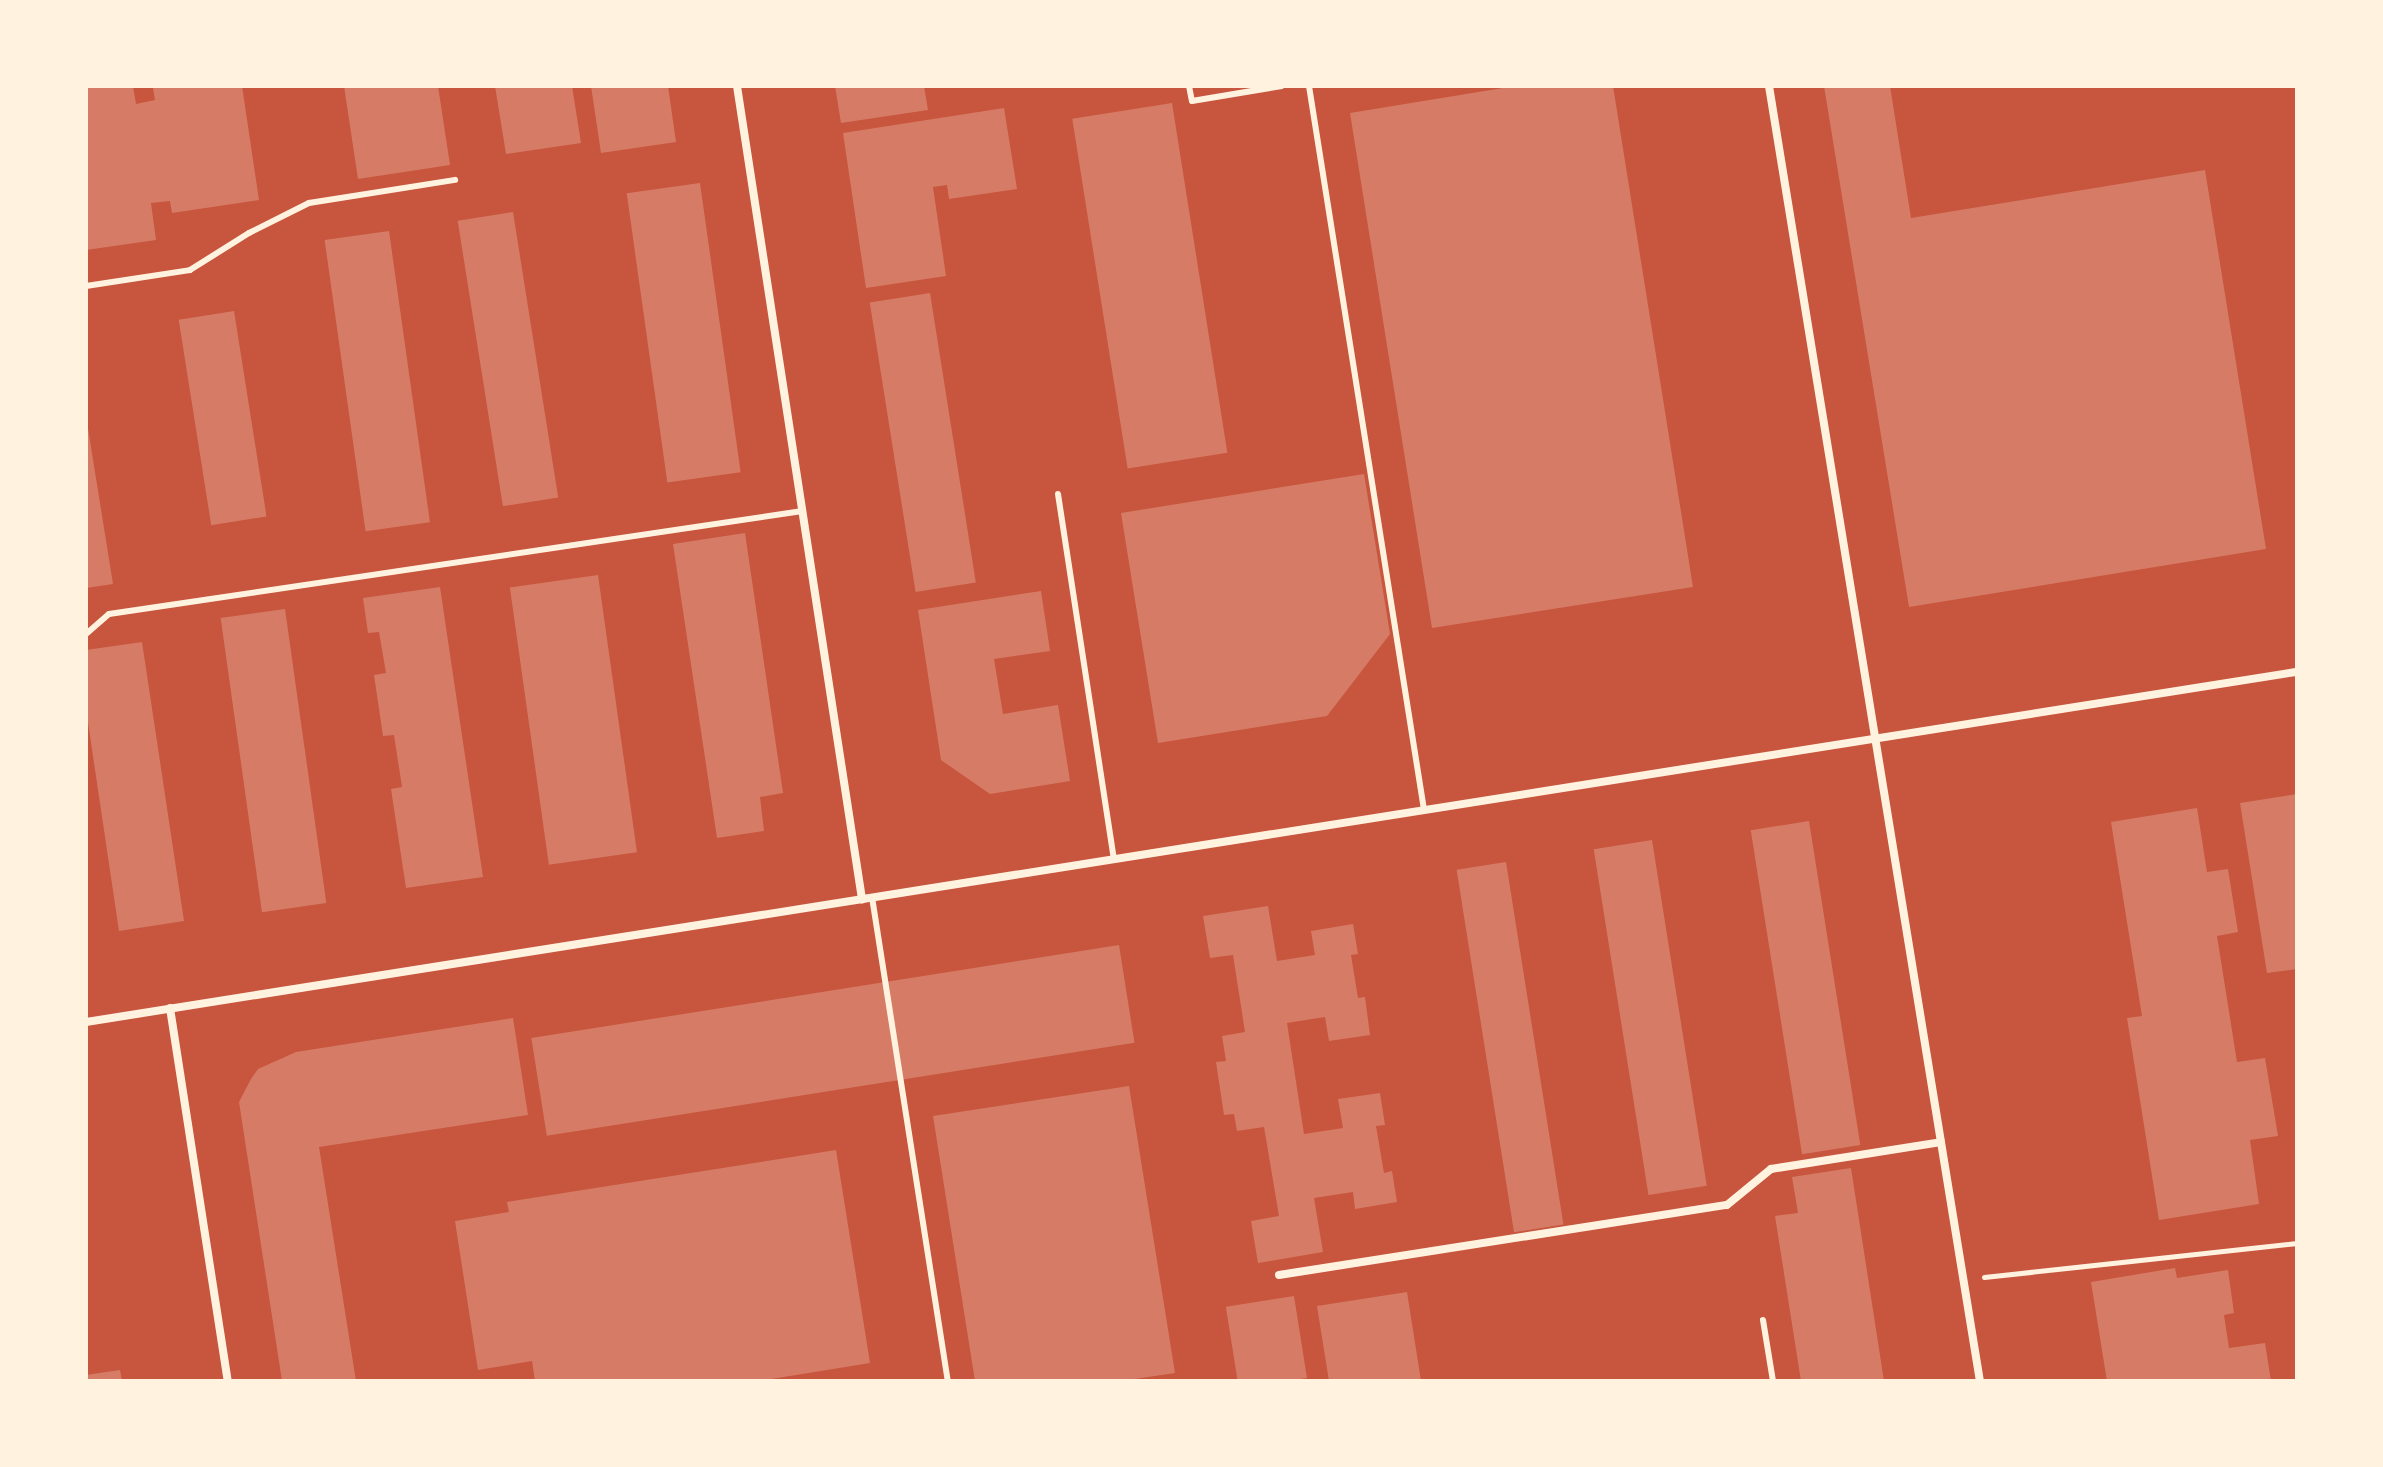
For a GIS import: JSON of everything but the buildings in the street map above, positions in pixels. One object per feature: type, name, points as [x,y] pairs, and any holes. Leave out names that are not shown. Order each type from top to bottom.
[{"type":"street","points":[[737,86],[862,899]]},
{"type":"street","points":[[1769,86],[1980,1381]]},
{"type":"street","points":[[86,1022],[2297,672]]},
{"type":"street","points":[[170,1008],[228,1381]]},
{"type":"street","points":[[1279,1275],[1727,1205],[1771,1169],[1941,1142]]},
{"type":"lane","points":[[1189,86],[1192,101],[1282,86]]},
{"type":"lane","points":[[1309,86],[1424,810]]},
{"type":"lane","points":[[86,286],[190,270],[249,233],[309,203],[455,180]]},
{"type":"lane","points":[[1058,494],[1114,859]]},
{"type":"lane","points":[[86,634],[109,614],[802,511]]},
{"type":"lane","points":[[872,897],[948,1381]]},
{"type":"lane","points":[[1763,1320],[1773,1381]]},
{"type":"path","points":[[1963,1280],[2297,1243]]}]
